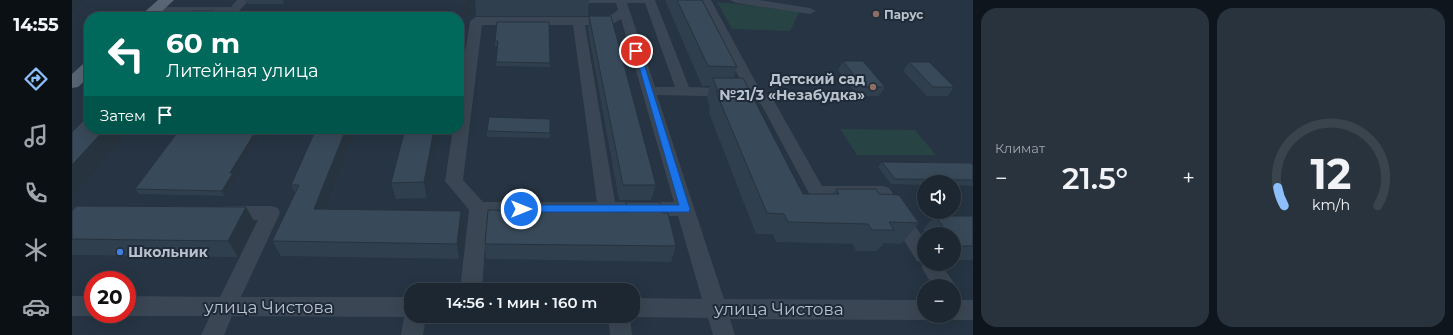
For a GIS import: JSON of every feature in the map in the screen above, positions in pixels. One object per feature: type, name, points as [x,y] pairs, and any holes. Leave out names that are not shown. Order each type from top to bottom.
[{"type":"main road","points":[[153,12],[167,0]]},
{"type":"main road","points":[[72,83],[84,72]]},
{"type":"street","points":[[192,12],[234,10],[243,0]]},
{"type":"street","points":[[521,0],[622,4],[649,0],[684,92]]},
{"type":"street","points":[[705,0],[754,93],[767,101],[817,192],[882,193],[917,245]]},
{"type":"street","points":[[740,0],[810,10]]},
{"type":"street","points":[[464,108],[476,21],[611,21],[622,4]]},
{"type":"street","points":[[622,4],[724,335]]},
{"type":"street","points":[[578,21],[608,209]]},
{"type":"street","points":[[648,91],[754,93]]},
{"type":"street","points":[[460,134],[454,181],[478,209],[472,283]]},
{"type":"street","points":[[478,209],[685,209]]},
{"type":"street","points":[[208,213],[271,213],[212,335]]},
{"type":"street","points":[[72,306],[84,306]]},
{"type":"street","name":"улица Чистова","points":[[136,306],[404,308]]},
{"type":"street","name":"улица Чистова","points":[[640,308],[917,310]]},
{"type":"street","points":[[412,335],[414,323]]},
{"type":"street","points":[[620,323],[621,335]]},
{"type":"green space","points":[[717,2],[800,11],[790,31],[732,29]]},
{"type":"green space","points":[[840,129],[915,130],[936,155],[857,155]]},
{"type":"building","points":[[677,0],[702,0],[737,67],[708,66]]},
{"type":"building","points":[[191,11],[214,11],[213,12],[190,12]]},
{"type":"building","points":[[434,11],[456,11],[456,12]]},
{"type":"building","points":[[589,16],[611,16],[656,185],[623,185]]},
{"type":"building","points":[[497,22],[549,22],[550,63],[496,62],[498,41],[495,41]]},
{"type":"building","points":[[843,61],[863,61],[885,87],[863,87]]},
{"type":"building","points":[[909,62],[929,62],[954,87],[933,87]]},
{"type":"building","points":[[713,78],[743,78],[803,194],[839,194],[836,189],[876,189],[879,194],[899,195],[919,223],[889,222],[894,230],[872,230],[868,224],[788,222],[784,214],[767,213],[716,92],[718,92]]},
{"type":"building","points":[[489,117],[550,119],[550,133],[487,131]]},
{"type":"building","points":[[84,120],[84,134],[100,134],[72,165],[72,132]]},
{"type":"building","points":[[176,134],[254,134],[230,173],[233,173],[222,191],[135,189]]},
{"type":"building","points":[[314,134],[344,134],[314,209],[461,211],[457,244],[272,241],[299,185],[291,185]]},
{"type":"building","points":[[404,134],[433,134],[424,182],[391,183]]},
{"type":"building","points":[[882,162],[971,163],[973,165],[973,180],[961,180],[961,175],[917,175],[917,179],[895,179]]},
{"type":"building","points":[[626,202],[660,202],[663,213],[668,213],[676,246],[485,244],[488,210],[628,212]]},
{"type":"building","points":[[76,206],[246,207],[228,241],[72,239],[72,211]]},
{"type":"building","points":[[961,216],[973,216],[973,246],[961,246],[961,227],[944,227],[937,219],[961,219]]},
{"type":"place","name":"Парус","points":[[876,14]]},
{"type":"place","name":"Детский сад №21/3 «Незабудка»","points":[[873,87]]},
{"type":"place","name":"Школьник","points":[[120,252]]},
{"type":"route","points":[[521,209],[685,209],[636,51]]}]
